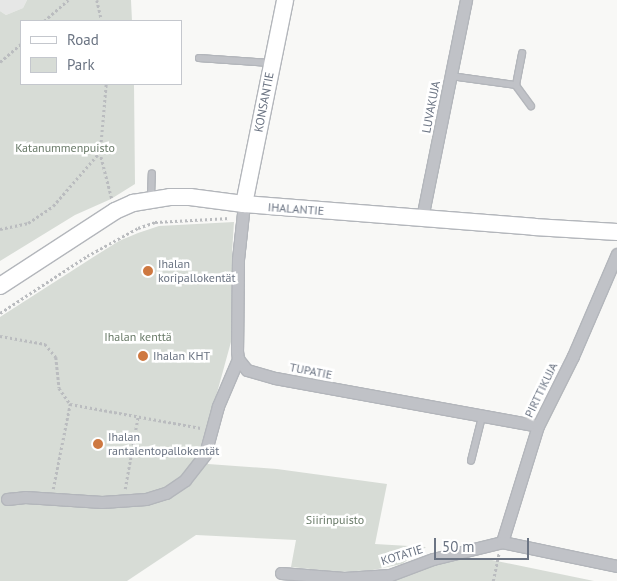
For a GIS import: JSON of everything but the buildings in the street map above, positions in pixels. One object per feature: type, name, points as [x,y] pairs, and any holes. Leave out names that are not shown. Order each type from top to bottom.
[{"type":"street","name":"KONSANTIE","points":[[240,211],[285,0]]},
{"type":"street","name":"LUVAKUJA","points":[[422,218],[466,0]]},
{"type":"street","name":"IHALANTIE","points":[[0,286],[99,220],[133,204],[151,200],[190,197],[240,211],[422,218],[617,232]]},
{"type":"street","points":[[7,499],[102,502],[146,499],[166,493],[185,480],[205,454],[230,375],[238,359],[240,211]]},
{"type":"street","name":"PIRTTIKUJA","points":[[502,542],[538,426],[585,329],[617,254]]},
{"type":"street","name":"TUPATIE","points":[[238,359],[247,370],[256,374],[538,426]]},
{"type":"street","name":"KOTATIE","points":[[281,573],[344,578],[382,576],[411,569],[433,559],[502,542],[617,566]]},
{"type":"lane","points":[[516,85],[522,54]]},
{"type":"lane","points":[[199,58],[272,63]]},
{"type":"lane","points":[[451,76],[516,85],[532,106]]},
{"type":"lane","points":[[151,200],[152,174]]},
{"type":"lane","points":[[472,461],[482,417]]},
{"type":"path","points":[[45,20],[68,0]]},
{"type":"path","points":[[97,0],[102,20]]},
{"type":"path","points":[[0,62],[20,45]]},
{"type":"path","points":[[106,85],[100,152],[113,203]]},
{"type":"path","points":[[0,229],[28,223],[53,206],[100,152]]},
{"type":"path","points":[[0,313],[88,256],[138,228],[155,222],[240,211]]},
{"type":"path","points":[[0,336],[45,344],[56,357],[59,388],[70,404],[212,430]]},
{"type":"path","points":[[51,499],[70,404]]},
{"type":"path","points":[[123,501],[138,416]]},
{"type":"path","points":[[493,581],[502,542]]},
{"type":"shaded area","points":[[0,0],[27,0],[23,8],[6,15],[0,11]]},
{"type":"green space","name":"Katanummenpuisto","points":[[27,0],[131,0],[132,20],[20,20],[20,85],[134,85],[135,184],[111,199],[75,215],[0,261],[0,11],[6,15],[23,8]]},
{"type":"green space","name":"Ihalan kenttä","points":[[234,222],[232,253],[234,331],[201,451],[208,464],[277,469],[387,484],[375,544],[426,547],[402,564],[373,570],[340,572],[291,567],[296,540],[196,535],[127,581],[0,581],[0,317],[119,241],[138,233],[159,226]]},
{"type":"green space","points":[[487,559],[594,581],[387,581],[450,560]]},
{"type":"place","name":"Ihalan koripallokentät","points":[[148,271]]},
{"type":"place","name":"Ihalan KHT","points":[[143,356]]},
{"type":"place","name":"Ihalan rantalentopallokentät","points":[[98,444]]},
{"type":"park label","name":"Siirinpuisto","points":[[335,520]]}]
